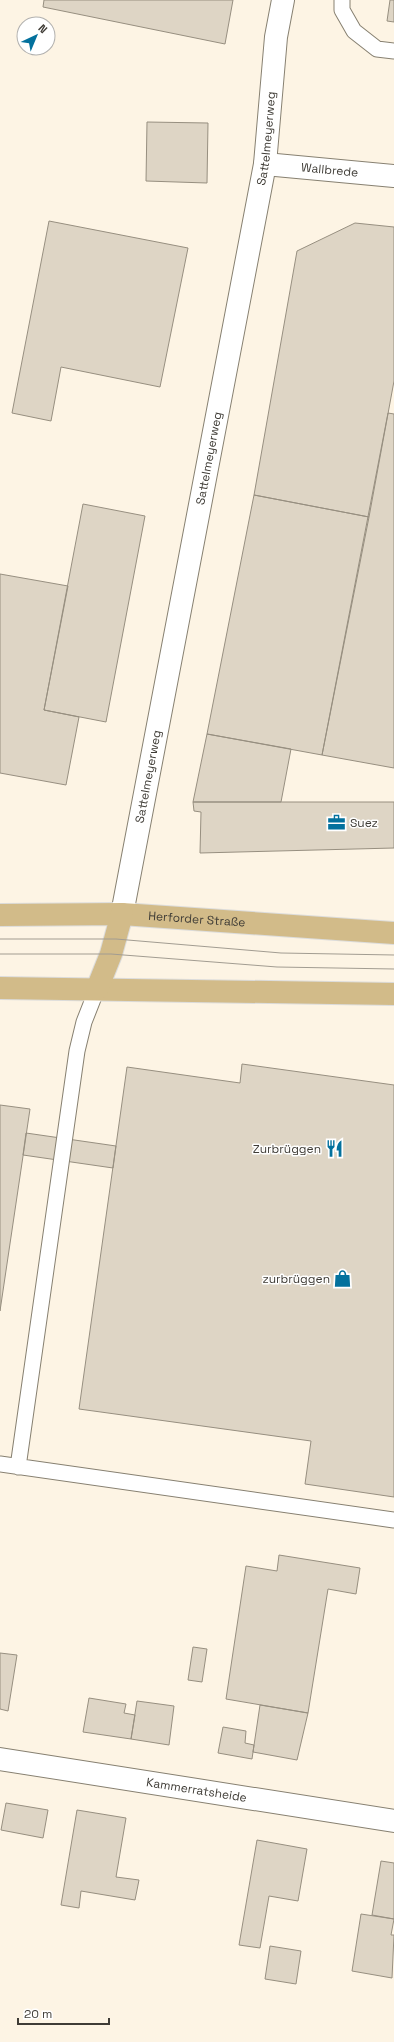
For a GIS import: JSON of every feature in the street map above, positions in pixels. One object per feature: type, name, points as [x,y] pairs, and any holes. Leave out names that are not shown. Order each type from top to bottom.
[{"type":"main road","name":"Herforder Straße","points":[[0,916],[122,914],[394,933]]},
{"type":"main road","points":[[97,989],[111,954],[122,914]]},
{"type":"main road","points":[[0,988],[394,994]]},
{"type":"street","name":"Sattelmeyerweg","points":[[122,914],[265,164],[276,37],[283,0]]},
{"type":"street","name":"Wallbrede","points":[[265,164],[394,176]]},
{"type":"street","name":"Kammerratsheide","points":[[0,1759],[394,1821]]},
{"type":"lane","points":[[342,0],[342,10],[354,31],[377,49],[394,51]]},
{"type":"lane","points":[[18,1466],[77,1051],[84,1022],[97,989]]},
{"type":"lane","points":[[0,1464],[394,1520]]},
{"type":"building","points":[[44,0],[233,0],[225,44],[43,7]]},
{"type":"building","points":[[390,0],[394,0],[394,22],[387,21]]},
{"type":"building","points":[[147,122],[208,123],[207,183],[146,181]]},
{"type":"building","points":[[49,221],[188,248],[160,387],[61,367],[51,421],[12,413]]},
{"type":"building","points":[[355,223],[394,227],[394,381],[369,517],[254,495],[297,251]]},
{"type":"building","points":[[388,413],[394,414],[394,768],[322,755]]},
{"type":"building","points":[[254,495],[369,517],[322,755],[207,734]]},
{"type":"building","points":[[83,504],[145,516],[106,722],[44,710]]},
{"type":"building","points":[[0,574],[68,586],[44,710],[79,717],[66,785],[0,773]]},
{"type":"building","points":[[207,734],[291,749],[281,802],[193,802]]},
{"type":"building","points":[[193,802],[394,802],[394,848],[200,853],[201,812],[194,811]]},
{"type":"building","points":[[242,1064],[394,1085],[394,1497],[305,1484],[311,1441],[79,1409],[127,1067],[240,1083]]},
{"type":"building","points":[[0,1105],[30,1109],[0,1311]]},
{"type":"building","points":[[26,1133],[116,1146],[113,1168],[23,1155]]},
{"type":"building","points":[[279,1555],[360,1568],[356,1594],[328,1589],[308,1713],[226,1699],[246,1566],[277,1571]]},
{"type":"building","points":[[193,1647],[207,1649],[202,1682],[188,1680]]},
{"type":"building","points":[[0,1653],[17,1655],[8,1711],[0,1709]]},
{"type":"building","points":[[89,1698],[126,1704],[124,1713],[135,1715],[131,1739],[83,1732]]},
{"type":"building","points":[[137,1701],[174,1706],[169,1745],[131,1739]]},
{"type":"building","points":[[260,1705],[308,1713],[297,1760],[253,1752]]},
{"type":"building","points":[[223,1727],[246,1731],[245,1743],[254,1745],[252,1759],[218,1753]]},
{"type":"building","points":[[6,1803],[48,1810],[43,1838],[1,1830]]},
{"type":"building","points":[[77,1810],[126,1818],[116,1877],[139,1880],[135,1900],[81,1891],[79,1908],[61,1905]]},
{"type":"building","points":[[257,1840],[307,1849],[298,1901],[269,1896],[260,1948],[239,1945]]},
{"type":"building","points":[[381,1861],[394,1863],[394,1919],[372,1915]]},
{"type":"building","points":[[361,1914],[394,1919],[391,1935],[394,1935],[392,1978],[352,1971]]},
{"type":"building","points":[[270,1946],[301,1951],[296,1984],[265,1979]]},
{"type":"tram line","points":[[0,939],[116,939],[281,953],[394,955]]},
{"type":"tram line","points":[[0,954],[111,954],[277,967],[394,969]]},
{"type":"place","name":"Suez","points":[[337,823]]},
{"type":"place","name":"Zurbrüggen","points":[[334,1149]]},
{"type":"place","name":"zurbrüggen","points":[[343,1279]]}]
